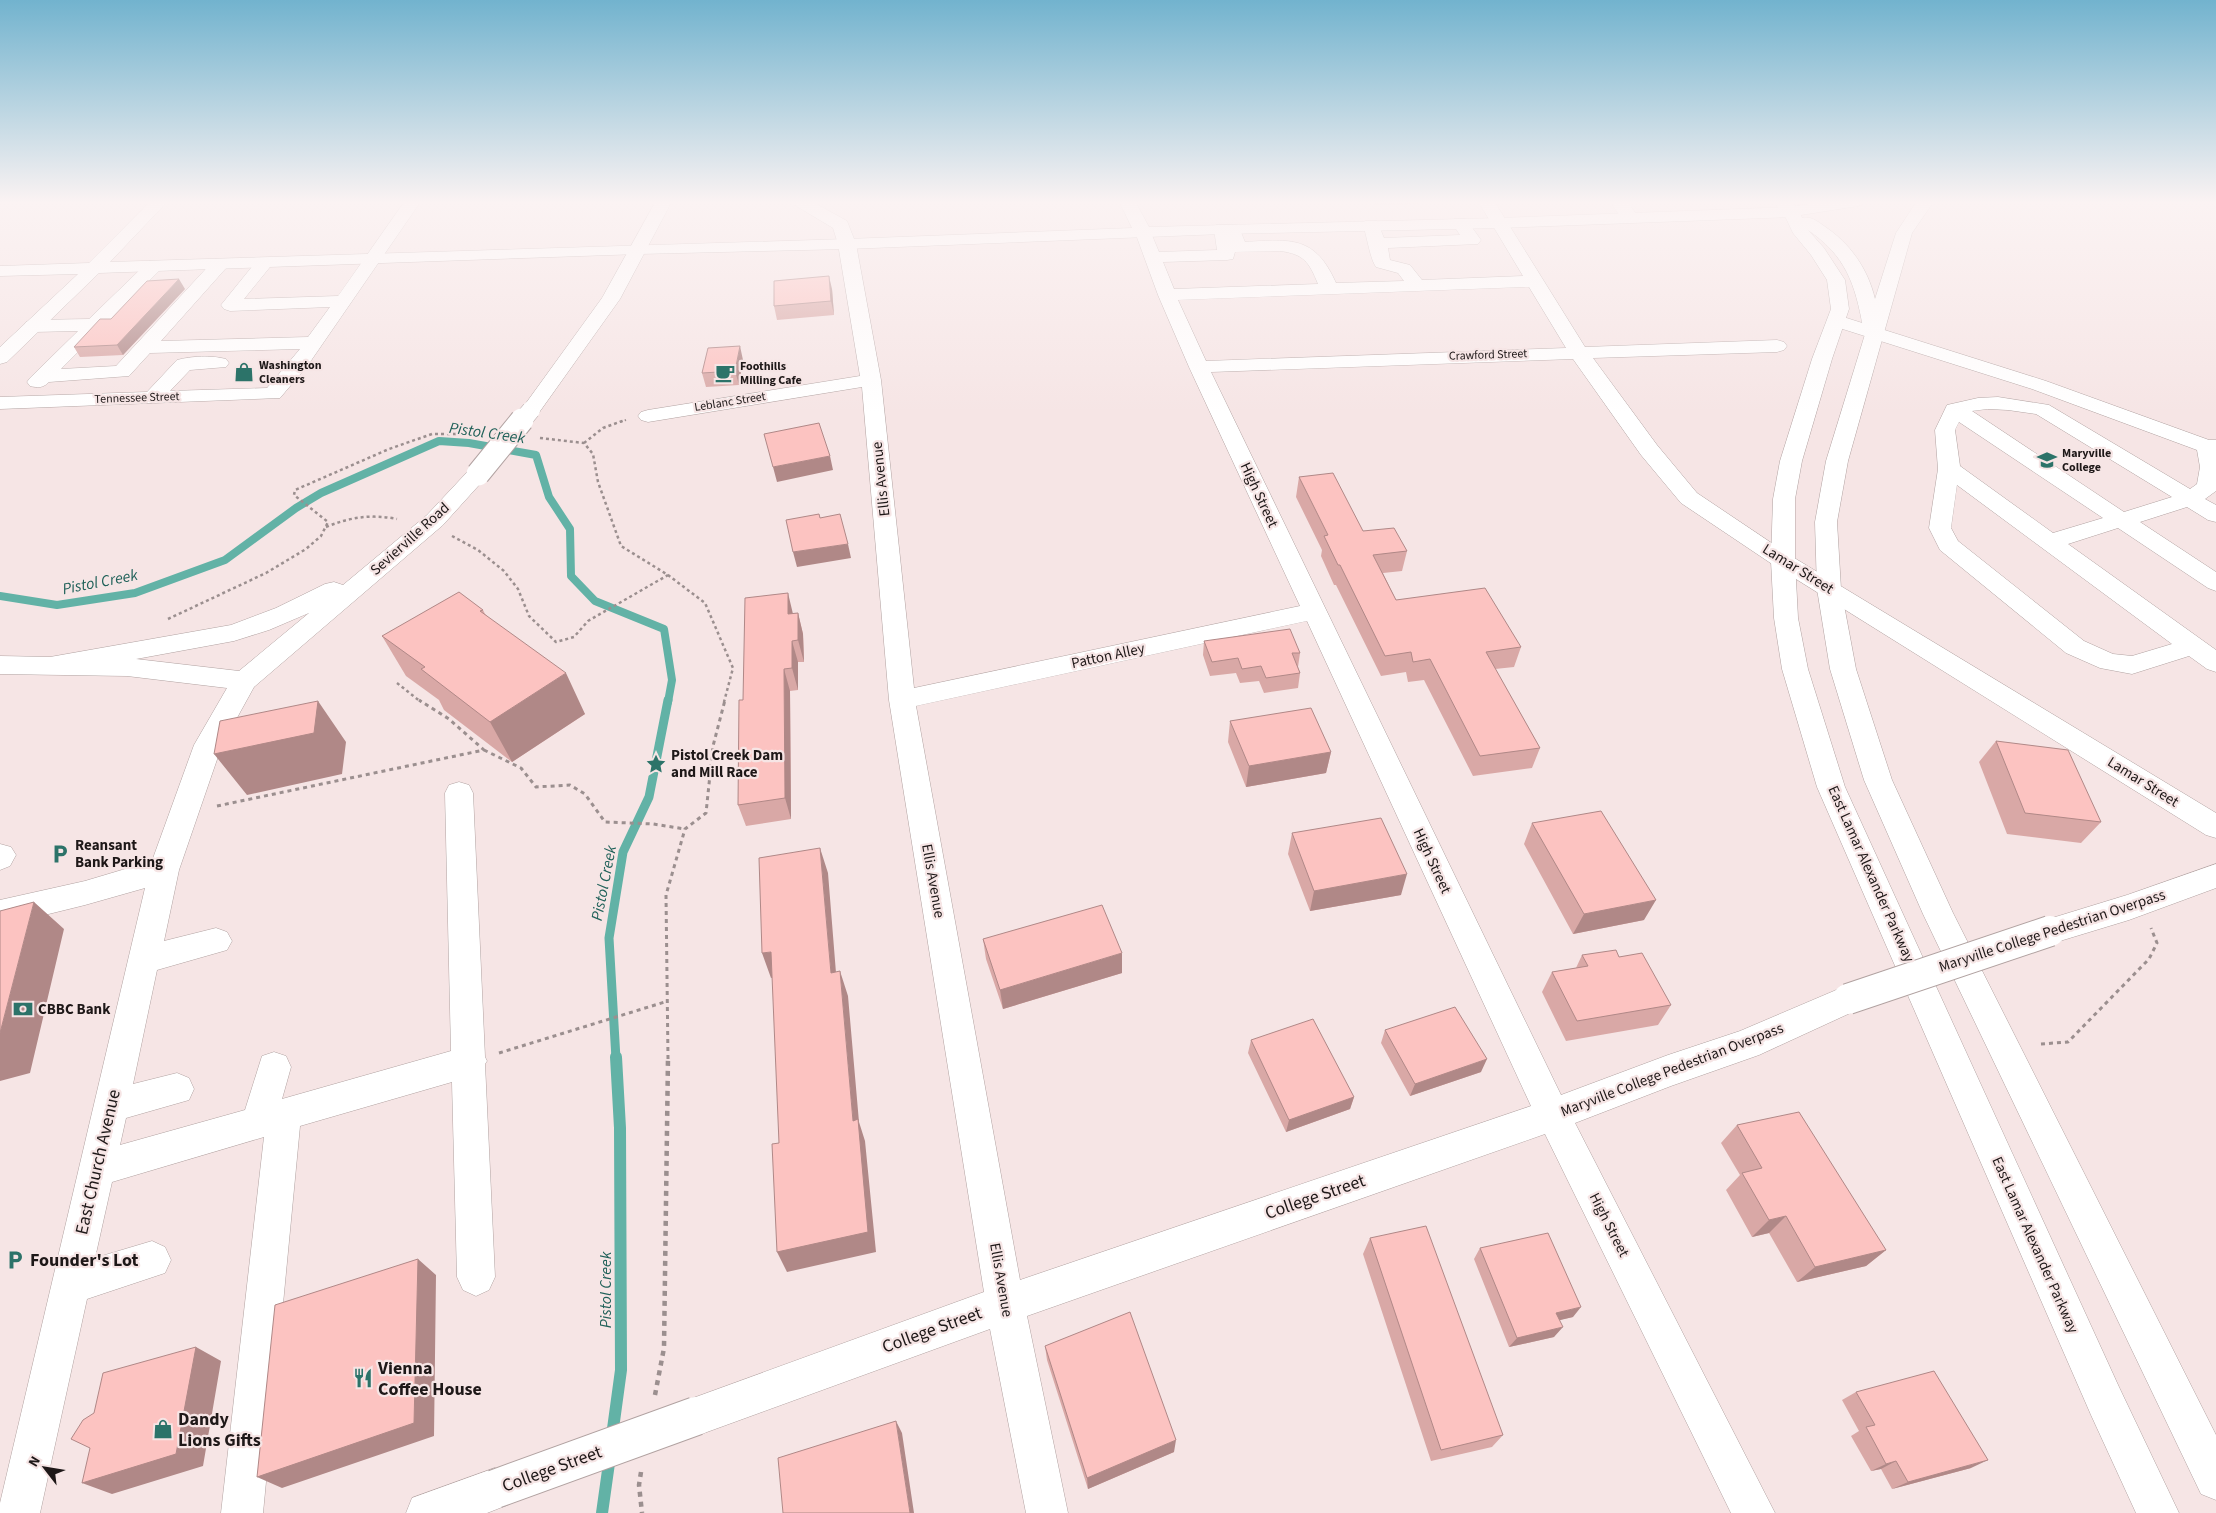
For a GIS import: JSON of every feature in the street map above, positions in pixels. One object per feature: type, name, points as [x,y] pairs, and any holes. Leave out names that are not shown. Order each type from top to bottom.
[{"type":"main road","points":[[0,358],[90,272]]},
{"type":"main road","points":[[8,403],[43,376],[149,272]]},
{"type":"main road","points":[[43,376],[122,372],[213,272]]},
{"type":"main road","points":[[257,272],[230,305],[343,300]]},
{"type":"main road","points":[[153,398],[184,364],[300,361],[363,272]]},
{"type":"main road","name":"Sevierville Road","points":[[164,870],[208,745],[244,681],[435,520],[478,474],[531,410],[611,299],[626,272]]},
{"type":"main road","name":"Ellis Avenue","points":[[852,272],[871,380],[902,700],[1005,1304],[1047,1513]]},
{"type":"main road","name":"High Street","points":[[1159,272],[1200,367],[1313,611],[1553,1115],[1754,1513]]},
{"type":"main road","points":[[1321,272],[1329,289]]},
{"type":"main road","points":[[1406,272],[1418,286]]},
{"type":"main road","name":"Lamar Street","points":[[1530,272],[1578,352],[1648,450],[1689,498],[1783,561],[2216,826]]},
{"type":"main road","name":"East Lamar Alexander Parkway","points":[[1831,272],[1836,280],[1840,309],[1822,359],[1791,461],[1784,499],[1783,561],[1786,618],[1795,669],[1832,787],[2097,1383],[2158,1513]]},
{"type":"main road","points":[[1857,272],[1867,295],[1873,332]]},
{"type":"main road","points":[[1892,272],[1837,461],[1826,522],[1829,588],[1843,669],[1878,780],[1938,914],[2216,1479]]},
{"type":"main road","points":[[137,284],[205,281]]},
{"type":"main road","points":[[1168,295],[1536,281]]},
{"type":"main road","points":[[1837,321],[2039,385],[2154,429],[2213,448],[2208,487],[2190,499],[2050,542]]},
{"type":"main road","points":[[33,326],[95,325]]},
{"type":"main road","points":[[145,348],[313,343]]},
{"type":"main road","name":"Crawford Street","points":[[1200,367],[1777,346]]},
{"type":"main road","name":"Tennessee Street","points":[[8,403],[273,394],[300,361]]},
{"type":"main road","name":"Leblanc Street","points":[[648,416],[871,380]]},
{"type":"main road","points":[[1954,409],[1980,402],[2010,402],[2042,409],[2216,515]]},
{"type":"main road","points":[[1954,409],[1945,430],[1948,469],[1940,528],[1948,545],[2075,647],[2109,662],[2132,665],[2192,646]]},
{"type":"main road","points":[[1954,409],[2216,583]]},
{"type":"main road","points":[[1948,469],[2216,663]]},
{"type":"main road","points":[[49,666],[202,639],[262,624],[308,605],[384,563]]},
{"type":"main road","name":"Patton Alley","points":[[902,700],[1313,611]]},
{"type":"main road","points":[[0,665],[127,667],[244,681]]},
{"type":"main road","points":[[2055,757],[2078,742]]},
{"type":"main road","points":[[459,793],[470,1062],[476,1277]]},
{"type":"main road","points":[[0,912],[85,893],[164,870]]},
{"type":"main road","name":"East Church Avenue","points":[[19,1513],[164,870]]},
{"type":"main road","name":"Maryville College Pedestrian Overpass","points":[[1553,1115],[1668,1071],[1747,1044],[1848,999],[2050,931],[2129,907],[2216,876]]},
{"type":"main road","points":[[144,960],[216,941]]},
{"type":"main road","points":[[96,1169],[470,1062]]},
{"type":"main road","points":[[242,1513],[274,1067]]},
{"type":"main road","points":[[111,1105],[177,1089]]},
{"type":"main road","name":"College Street","points":[[427,1513],[1005,1304],[1553,1115]]},
{"type":"main road","points":[[70,1285],[152,1260]]},
{"type":"path","points":[[584,443],[592,434],[612,423],[648,416]]},
{"type":"path","points":[[161,621],[170,619],[266,573],[306,549],[321,536],[328,522],[294,495],[295,490],[389,449],[432,434],[478,434]]},
{"type":"path","points":[[539,438],[584,443],[593,454],[598,482],[622,546],[668,575],[705,603],[733,668],[713,746],[706,813],[685,829],[666,895],[668,1001],[664,1348]]},
{"type":"path","points":[[326,527],[344,519],[373,515],[404,521]]},
{"type":"path","points":[[444,533],[467,541],[495,563],[516,585],[527,612],[540,630],[556,642],[574,637],[588,622],[668,575]]},
{"type":"path","points":[[397,683],[424,705],[449,718],[484,750],[520,768],[536,787],[570,785],[585,794],[605,822],[654,824],[685,829]]},
{"type":"path","points":[[208,807],[484,750]]},
{"type":"path","points":[[2041,1044],[2068,1042],[2149,959],[2157,944],[2153,930],[2129,907]]},
{"type":"path","points":[[470,1062],[668,1001]]},
{"type":"path","points":[[639,1485],[642,1513]]},
{"type":"building","points":[[829,276],[831,301],[774,306],[774,281]]},
{"type":"building","points":[[179,279],[117,345],[74,347],[100,319],[111,319],[147,281]]},
{"type":"building","points":[[740,346],[735,371],[702,373],[708,348]]},
{"type":"building","points":[[819,423],[830,456],[773,467],[764,434]]},
{"type":"building","points":[[1333,473],[1363,531],[1394,528],[1407,551],[1373,555],[1396,600],[1485,588],[1521,647],[1486,652],[1540,748],[1480,756],[1430,659],[1413,662],[1411,652],[1385,656],[1324,536],[1328,535],[1299,477]]},
{"type":"building","points":[[819,514],[820,518],[840,514],[848,544],[793,552],[786,520]]},
{"type":"building","points":[[459,592],[483,610],[480,611],[566,673],[490,722],[421,669],[425,667],[382,636]]},
{"type":"building","points":[[788,593],[788,614],[798,613],[798,640],[792,641],[792,668],[784,669],[785,798],[738,805],[739,700],[743,700],[745,598]]},
{"type":"building","points":[[1290,629],[1300,653],[1292,653],[1300,673],[1266,678],[1261,666],[1242,669],[1238,658],[1212,662],[1204,641]]},
{"type":"building","points":[[318,701],[314,733],[214,754],[220,721]]},
{"type":"building","points":[[1311,708],[1331,752],[1249,766],[1230,721]]},
{"type":"building","points":[[1996,741],[2068,750],[2101,822],[2025,813]]},
{"type":"building","points":[[1601,811],[1656,900],[1584,914],[1532,823]]},
{"type":"building","points":[[1381,818],[1407,874],[1314,891],[1292,833]]},
{"type":"building","points":[[820,848],[831,973],[840,971],[853,1121],[858,1119],[868,1232],[777,1252],[772,1144],[779,1143],[771,952],[762,953],[759,858]]},
{"type":"building","points":[[34,902],[0,1033],[0,911]]},
{"type":"building","points":[[1102,905],[1122,953],[1000,990],[983,939]]},
{"type":"building","points":[[1616,950],[1619,957],[1642,953],[1671,1005],[1577,1021],[1552,972],[1588,966],[1582,955]]},
{"type":"building","points":[[1455,1007],[1487,1059],[1415,1084],[1385,1030]]},
{"type":"building","points":[[1313,1019],[1354,1097],[1289,1120],[1251,1040]]},
{"type":"building","points":[[1799,1112],[1886,1250],[1815,1267],[1786,1216],[1769,1220],[1742,1173],[1762,1168],[1737,1125]]},
{"type":"building","points":[[1426,1226],[1503,1435],[1441,1450],[1370,1238]]},
{"type":"building","points":[[1548,1233],[1581,1307],[1556,1313],[1563,1327],[1517,1338],[1480,1248]]},
{"type":"building","name":"Vienna Coffee House","points":[[418,1259],[414,1423],[257,1477],[275,1305]]},
{"type":"building","points":[[1130,1312],[1176,1440],[1087,1478],[1045,1346]]},
{"type":"building","points":[[196,1347],[176,1454],[82,1483],[90,1448],[71,1439],[83,1420],[94,1413],[103,1373]]},
{"type":"building","points":[[1934,1371],[1988,1460],[1908,1482],[1896,1461],[1886,1464],[1866,1427],[1875,1425],[1856,1392]]},
{"type":"building","points":[[896,1421],[910,1513],[783,1513],[778,1458]]},
{"type":"waterway","name":"Pistol Creek","points":[[0,596],[57,605],[135,593],[225,560],[296,508],[321,493],[439,441],[469,443],[536,455],[549,497],[570,529],[571,576],[595,601],[664,629],[672,680],[668,702]]},
{"type":"waterway","name":"Pistol Creek","points":[[616,1059],[609,938],[623,852],[649,797],[668,700]]},
{"type":"waterway","name":"Pistol Creek","points":[[612,1436],[621,1370],[620,1128],[616,1057]]},
{"type":"waterway","name":"Pistol Creek","points":[[602,1513],[610,1456]]},
{"type":"place","name":"Washington Cleaners","points":[[244,372]]},
{"type":"place","name":"Foothills Milling Cafe","points":[[725,373]]},
{"type":"place","name":"Maryville College","points":[[2047,460]]},
{"type":"place","name":"Pistol Creek Dam and Mill Race","points":[[656,764]]},
{"type":"place","name":"Reansant Bank Parking","points":[[60,854]]},
{"type":"place","name":"CBBC Bank","points":[[23,1009]]},
{"type":"place","name":"Founder's Lot","points":[[15,1260]]},
{"type":"place","name":"Vienna Coffee House","points":[[363,1378]]},
{"type":"place","name":"Dandy Lions Gifts","points":[[163,1429]]}]
